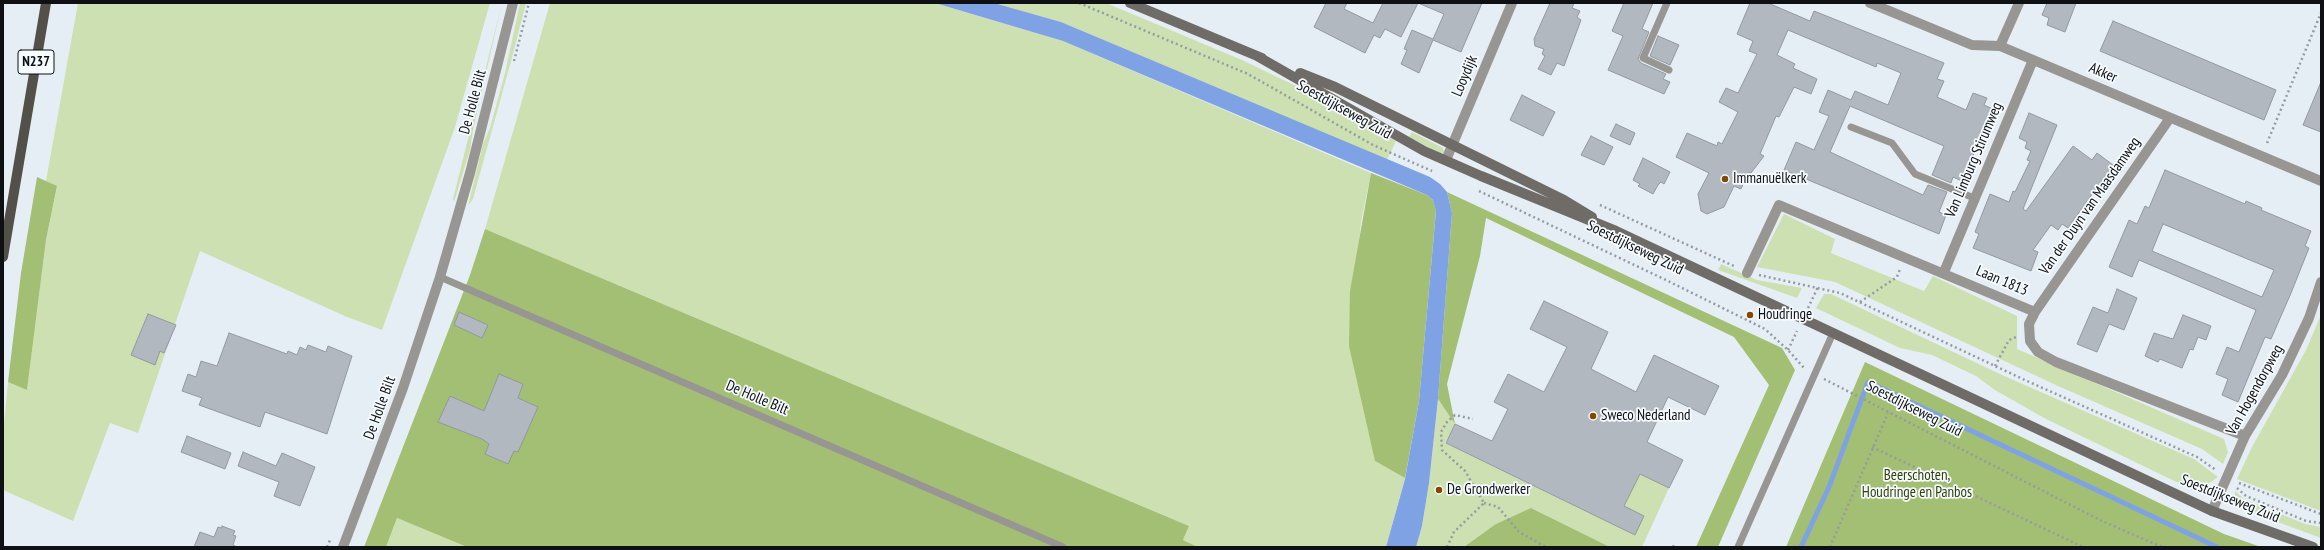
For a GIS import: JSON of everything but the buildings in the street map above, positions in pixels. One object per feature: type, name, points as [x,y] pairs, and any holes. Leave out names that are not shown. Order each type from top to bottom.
[{"type":"main road","name":"N237","points":[[3,257],[46,3]]},
{"type":"main road","name":"Soestdijkseweg Zuid","points":[[1130,3],[1335,87],[1564,200],[1616,231]]},
{"type":"main road","name":"Soestdijkseweg Zuid","points":[[1257,56],[1334,98],[1402,139],[1446,160],[1616,231],[2212,511],[2313,547]]},
{"type":"street","name":"De Holle Bilt","points":[[343,547],[403,388],[440,277],[482,128],[513,3]]},
{"type":"street","name":"Looydijk","points":[[1446,160],[1512,3]]},
{"type":"street","name":"Akker","points":[[1870,3],[1972,45],[2000,46],[2321,181]]},
{"type":"street","points":[[2000,46],[2019,3]]},
{"type":"street","name":"Van Limburg Stirumweg","points":[[1944,272],[2033,60]]},
{"type":"street","name":"Van der Duyn van Maasdamweg","points":[[2035,312],[2170,118]]},
{"type":"street","name":"Laan 1813","points":[[1747,273],[1779,205],[1944,272],[2035,312],[2029,324],[2030,333]]},
{"type":"street","name":"Van Hogendorpweg","points":[[2212,511],[2245,436],[2282,375],[2309,318],[2321,282]]},
{"type":"street","points":[[2030,333],[2030,341],[2038,352],[2056,362],[2245,436]]},
{"type":"lane","points":[[1667,3],[1643,58],[1669,70]]},
{"type":"lane","points":[[1851,126],[1892,143],[1915,174],[1974,198]]},
{"type":"lane","name":"De Holle Bilt","points":[[440,277],[1063,547]]},
{"type":"lane","points":[[1738,547],[1833,333]]},
{"type":"path","name":"Soestdijkseweg Zuid","points":[[1079,3],[1248,74],[1373,145],[1438,174]]},
{"type":"path","points":[[2261,157],[2321,13]]},
{"type":"path","name":"Soestdijkseweg Zuid","points":[[1475,189],[1764,329],[1788,350],[1799,364],[1814,374],[2102,521],[2162,547]]},
{"type":"path","points":[[1860,303],[1897,277],[1905,256]]},
{"type":"path","name":"Soestdijkseweg Zuid","points":[[1747,273],[1829,289],[2197,457],[2227,478],[2246,496],[2306,521],[2321,523]]},
{"type":"path","points":[[1995,366],[2009,340],[2030,333]]},
{"type":"path","points":[[1830,547],[1888,413]]},
{"type":"path","points":[[1473,419],[1461,415],[1450,418],[1442,432],[1442,450],[1465,471],[1484,503],[1498,507],[1518,532],[1546,547]]},
{"type":"path","points":[[1872,447],[2083,547]]},
{"type":"path","points":[[2227,478],[2321,514]]},
{"type":"path","points":[[1446,547],[1454,532],[1484,503]]},
{"type":"path","points":[[1673,547],[1675,543]]},
{"type":"green space","points":[[78,3],[490,3],[455,127],[382,330],[347,317],[200,251],[138,433],[110,423],[73,521],[3,490],[3,434],[8,382],[27,390],[46,240],[57,187],[46,181]]},
{"type":"green space","points":[[502,3],[473,130],[470,150],[454,202],[453,199]]},
{"type":"green space","points":[[520,3],[526,3],[473,199],[468,206],[483,144],[490,128],[505,73]]},
{"type":"green space","points":[[550,3],[935,3],[1063,41],[1371,173],[1361,222],[1358,254],[1375,461],[1405,478],[1386,547],[1198,547],[1183,540],[1189,526],[485,229]]},
{"type":"green space","points":[[994,3],[1106,3],[1242,60],[1321,98],[1396,141],[1387,160],[1061,22]]},
{"type":"green space","points":[[1412,132],[1443,148],[1444,152],[1441,154],[1409,137]]},
{"type":"green space","points":[[1371,173],[1427,195],[1433,200],[1436,210],[1419,401],[1405,478],[1375,461],[1349,346],[1350,291]]},
{"type":"green space","points":[[37,177],[57,186],[46,240],[27,390],[8,382],[21,273]]},
{"type":"green space","points":[[1447,192],[1782,348],[1795,370],[1718,547],[1696,547],[1769,385],[1734,337],[1486,218],[1480,256],[1447,384],[1455,424],[1438,399],[1452,213]]},
{"type":"green space","points":[[1784,214],[1835,239],[1831,253],[1924,291],[1933,276],[2017,316],[2017,349],[2224,439],[2228,452],[2223,464],[2202,449],[2058,386],[1835,282],[1757,267]]},
{"type":"green space","points":[[485,229],[1189,526],[1183,540],[1198,547],[467,547],[397,518],[386,547],[364,547],[470,275]]},
{"type":"green space","points":[[1721,264],[1757,280],[1802,288],[1797,298],[1718,270]]},
{"type":"green space","points":[[1824,294],[1831,294],[2002,375],[2194,459],[2218,477],[2201,489],[2193,490],[2044,418],[1995,390],[1976,376],[1932,355],[1900,348],[1816,308]]},
{"type":"green space","points":[[2321,315],[2321,511],[2237,479],[2252,447],[2306,350]]},
{"type":"green space","name":"Beerschoten, Houdringe en Panbos","points":[[1865,362],[2224,534],[2261,547],[1786,547]]},
{"type":"green space","points":[[1438,399],[1455,424],[1445,443],[1635,535],[1644,516],[1624,506],[1630,493],[1617,463],[1669,488],[1642,547],[1610,547],[1531,508],[1464,547],[1416,547],[1422,526],[1429,483]]},
{"type":"green space","points":[[2235,491],[2244,499],[2305,524],[2321,527],[2321,538],[2234,506]]},
{"type":"green space","points":[[1531,508],[1610,547],[1464,547],[1496,524]]},
{"type":"green space","points":[[397,518],[467,547],[386,547]]},
{"type":"water","points":[[935,3],[994,3],[1061,22],[1430,177],[1440,184],[1447,192],[1452,213],[1438,399],[1429,483],[1422,526],[1416,547],[1386,547],[1405,479],[1419,401],[1436,211],[1433,200],[1427,195],[1063,41]]},
{"type":"waterway","points":[[1801,547],[1829,487],[1868,382],[2217,547]]},
{"type":"place","name":"Immanuëlkerk","points":[[1725,179]]},
{"type":"place","name":"Houdringe","points":[[1750,315]]},
{"type":"place","name":"Sweco Nederland","points":[[1593,416]]},
{"type":"place","name":"De Grondwerker","points":[[1439,490]]}]
